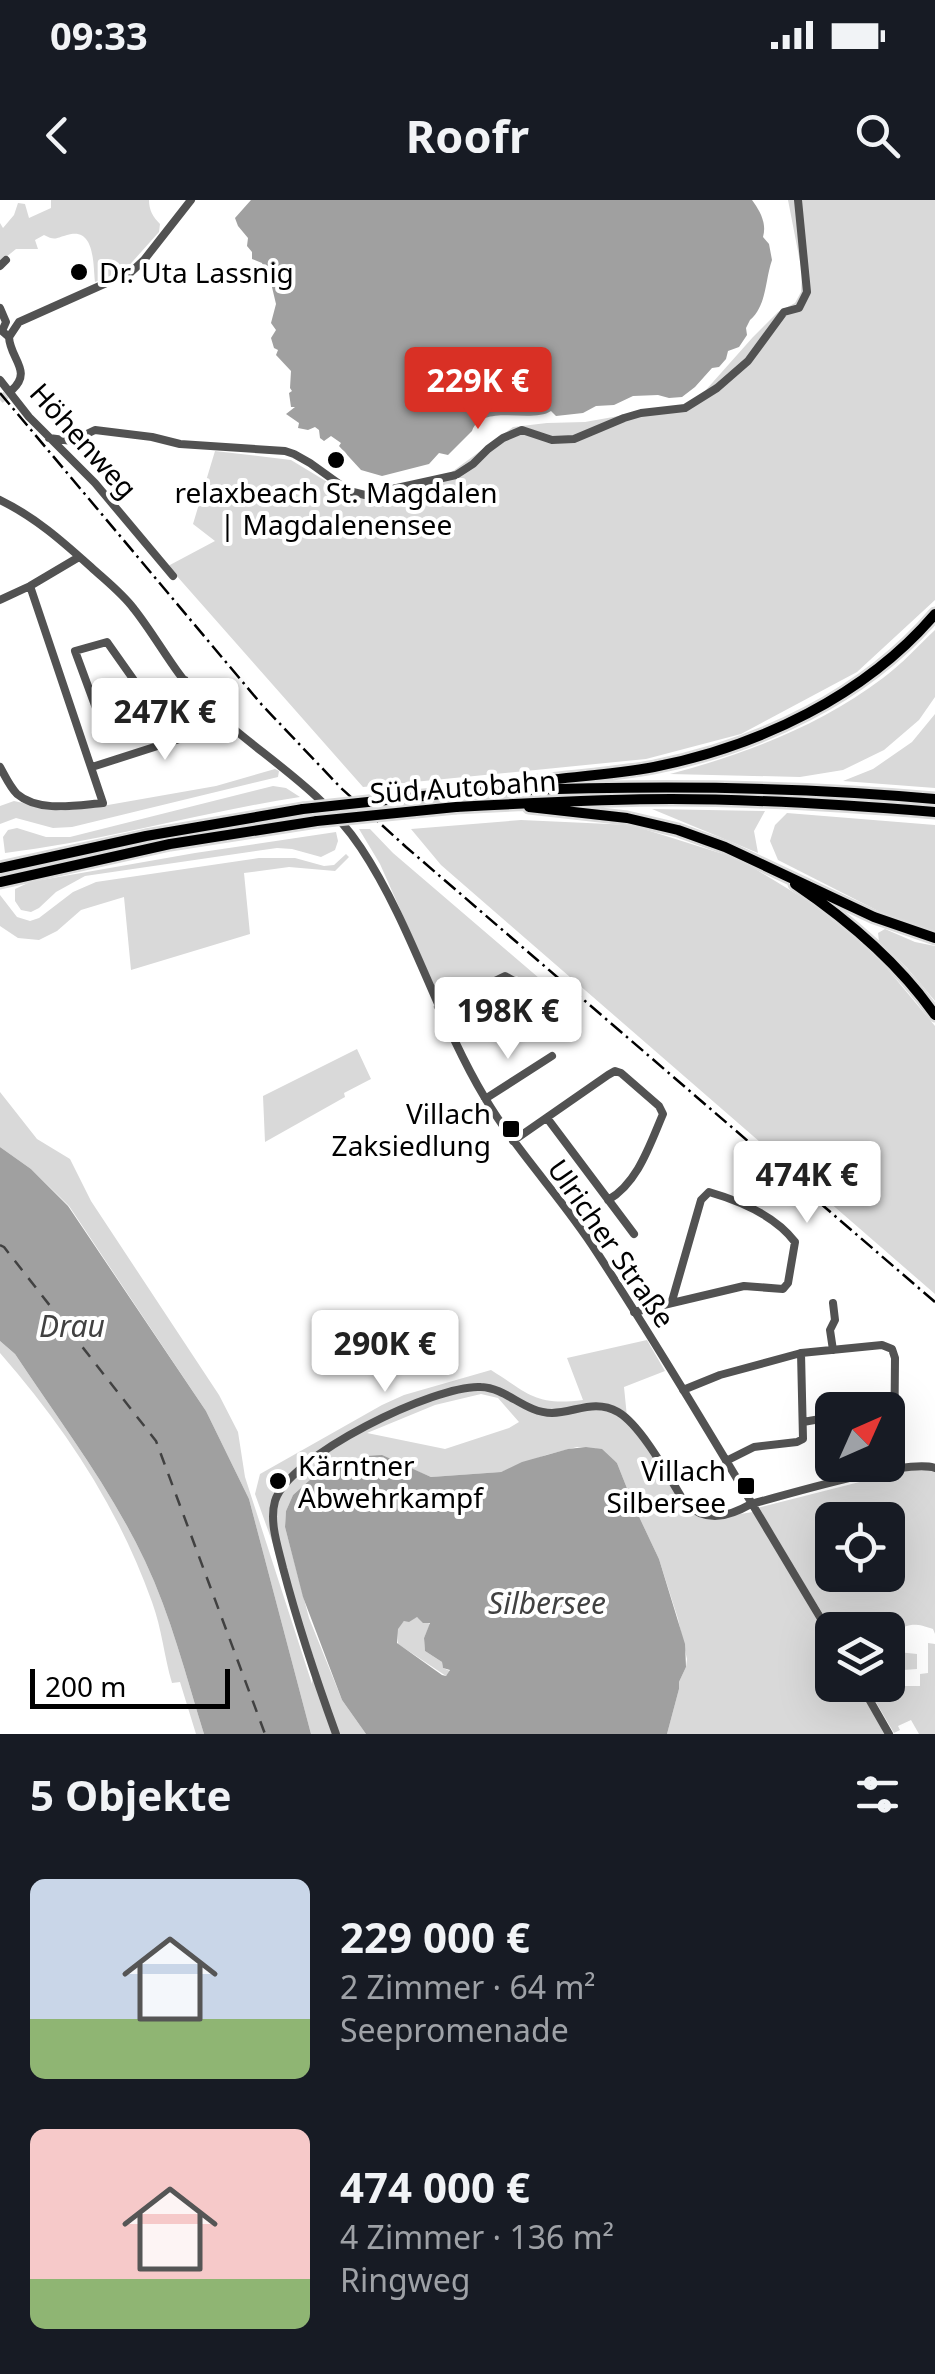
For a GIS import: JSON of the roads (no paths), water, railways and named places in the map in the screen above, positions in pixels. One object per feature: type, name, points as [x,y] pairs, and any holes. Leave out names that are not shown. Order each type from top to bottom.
[{"type":"highway","points":[[504,790],[525,783],[652,767],[695,757],[779,728],[872,672],[935,614]]},
{"type":"highway","name":"Süd Autobahn","points":[[0,868],[176,830],[303,809],[442,794],[597,786],[694,786],[935,799]]},
{"type":"highway","name":"Süd Autobahn","points":[[0,882],[150,848],[317,821],[456,807],[673,799],[935,812]]},
{"type":"highway","points":[[514,804],[628,818],[678,830],[725,846],[874,917],[935,938]]},
{"type":"highway","points":[[769,867],[854,927],[894,964],[935,1014]]},
{"type":"street","points":[[4,335],[19,322],[131,272],[191,200]]},
{"type":"street","points":[[49,438],[72,441],[95,430],[180,444],[284,452],[310,463],[349,491],[365,495],[456,475],[488,448],[522,430],[552,440],[574,439],[624,418],[684,408],[717,388],[748,362],[784,312],[800,308],[807,292],[798,200]]},
{"type":"street","points":[[0,308],[6,322],[4,335],[22,376],[12,390]]},
{"type":"street","name":"Höhenweg","points":[[0,380],[29,418],[95,484],[173,576]]},
{"type":"street","name":"Ulricher Straße","points":[[0,500],[38,520],[132,605],[197,696],[344,824],[389,898],[485,1099],[593,1246],[817,1612]]},
{"type":"street","points":[[0,600],[79,556]]},
{"type":"street","points":[[0,767],[17,794],[25,799],[57,806],[103,803],[30,586]]},
{"type":"street","points":[[143,693],[106,642],[76,651],[96,708],[185,680]]},
{"type":"street","points":[[92,768],[226,724]]},
{"type":"street","points":[[438,1007],[505,976],[534,1000],[490,1025],[470,993]]},
{"type":"street","points":[[485,1099],[552,1056]]},
{"type":"street","points":[[513,1141],[611,1072],[618,1071],[663,1114],[636,1173],[624,1189],[608,1200]]},
{"type":"street","points":[[547,1118],[634,1234]]},
{"type":"street","points":[[634,1312],[744,1286],[783,1289],[788,1283],[795,1242],[762,1212],[708,1192],[701,1200],[672,1302]]},
{"type":"street","points":[[833,1303],[833,1350]]},
{"type":"street","points":[[684,1390],[720,1375],[801,1354],[882,1345],[894,1353],[894,1392]]},
{"type":"street","points":[[726,1461],[754,1447],[802,1439],[801,1354]]},
{"type":"street","points":[[336,1734],[298,1624],[273,1521],[274,1504],[282,1486],[296,1472],[378,1419],[416,1403],[478,1387],[496,1390],[548,1413],[603,1406],[630,1422],[691,1509],[702,1516],[736,1512],[751,1504],[838,1482]]},
{"type":"street","points":[[803,1422],[815,1420]]},
{"type":"street","points":[[905,1467],[935,1468]]},
{"type":"street","points":[[871,1702],[889,1734]]},
{"type":"water","points":[[251,200],[752,200],[762,217],[763,237],[769,244],[772,260],[763,300],[746,328],[747,335],[739,347],[728,351],[719,367],[712,368],[682,397],[633,396],[583,413],[556,416],[551,411],[486,418],[448,455],[439,453],[429,464],[382,476],[361,470],[339,446],[341,443],[331,436],[324,441],[315,427],[298,428],[299,423],[286,414],[295,407],[291,407],[289,393],[291,371],[276,355],[278,350],[271,338],[276,330],[271,323],[276,304],[271,283],[263,283],[262,263],[252,259],[248,238],[235,218]]},
{"type":"water","name":"Drau","points":[[0,1147],[31,1169],[68,1206],[206,1411],[249,1499],[311,1734],[204,1734],[163,1603],[131,1534],[67,1430],[15,1354],[0,1341]]},
{"type":"water","name":"Silbersee","points":[[568,1449],[602,1449],[617,1463],[659,1559],[685,1644],[686,1667],[667,1734],[366,1734],[342,1700],[303,1597],[285,1527],[293,1495],[312,1478],[367,1456],[382,1455],[431,1477],[501,1472]],"holes":[[[417,1617],[430,1623],[424,1638],[425,1651],[450,1670],[446,1676],[397,1643],[398,1629],[404,1621]]]},
{"type":"tunnel","points":[[0,400],[12,390]]},
{"type":"railway","points":[[0,393],[262,705],[341,788],[935,1302]]},
{"type":"place","name":"Dr. Uta Lassnig","points":[[79,272]]},
{"type":"place","name":"relaxbeach St. Magdalen | Magdalenensee","points":[[336,460]]},
{"type":"place","name":"Villach Zaksiedlung","points":[[511,1129]]},
{"type":"place","name":"Kärntner Abwehrkampf","points":[[278,1481]]},
{"type":"place","name":"Villach Silbersee","points":[[746,1486]]}]
